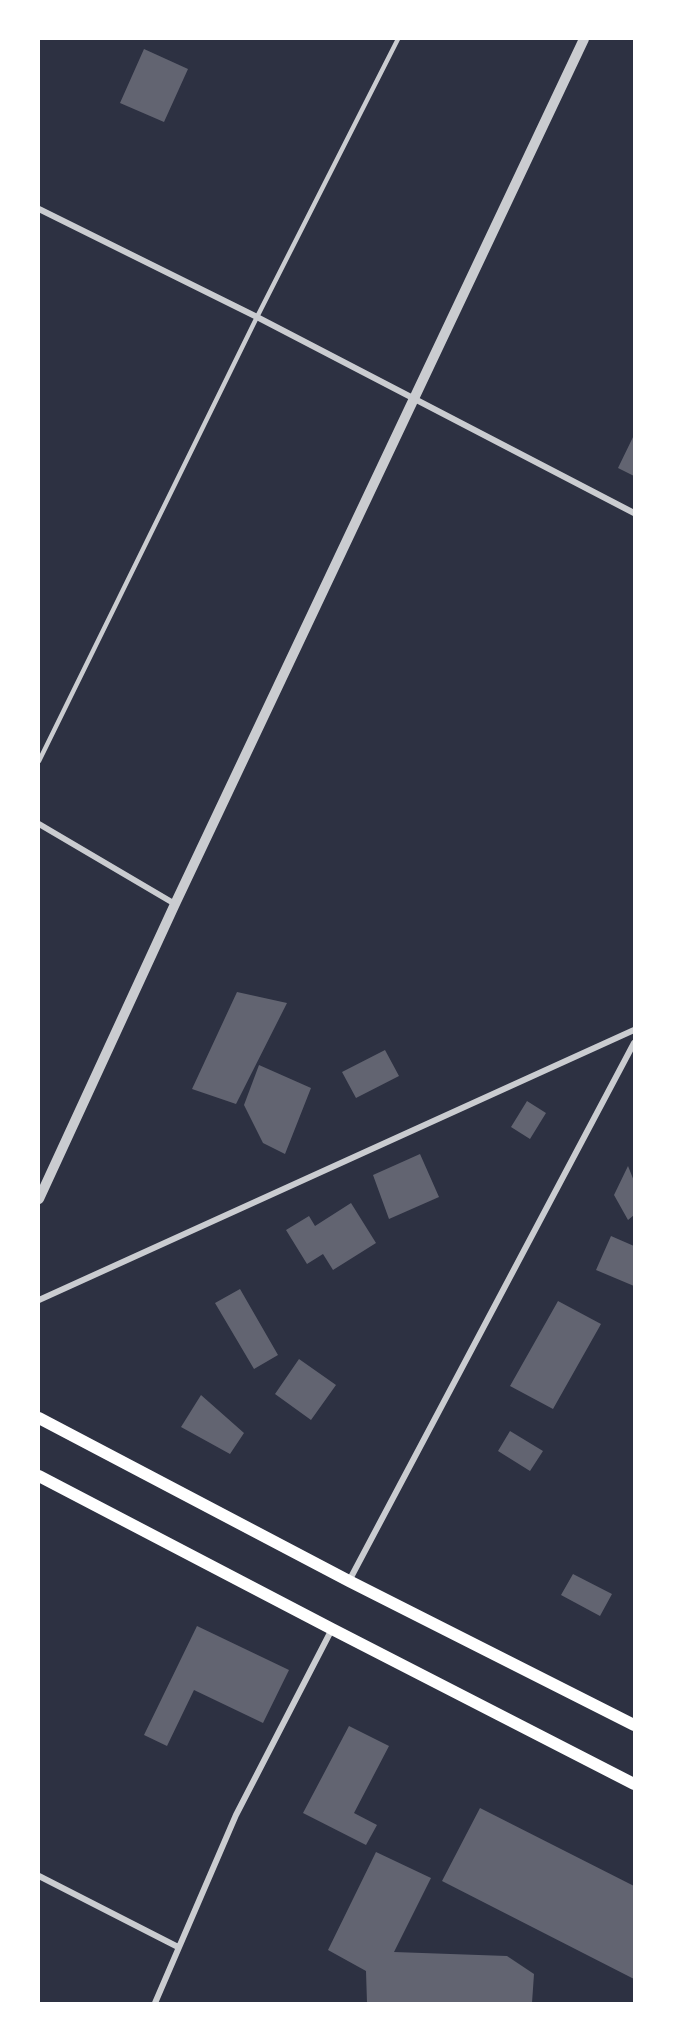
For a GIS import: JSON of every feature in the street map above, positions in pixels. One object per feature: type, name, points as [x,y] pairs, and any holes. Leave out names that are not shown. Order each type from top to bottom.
[{"type":"main road","points":[[39,1418],[349,1581],[634,1725]]},
{"type":"main road","points":[[39,1476],[634,1784]]},
{"type":"street","points":[[39,1199],[584,39]]},
{"type":"street","points":[[39,210],[257,317],[634,513]]},
{"type":"street","points":[[39,824],[176,904]]},
{"type":"street","points":[[39,1300],[634,1030]]},
{"type":"street","points":[[349,1581],[634,1043]]},
{"type":"street","points":[[155,2003],[236,1815],[332,1629]]},
{"type":"street","points":[[39,1876],[178,1947]]},
{"type":"lane","points":[[39,761],[257,317],[398,39]]},
{"type":"building","points":[[144,49],[188,69],[164,122],[120,103]]},
{"type":"building","points":[[634,435],[634,476],[618,468]]},
{"type":"building","points":[[237,992],[287,1003],[236,1104],[192,1089]]},
{"type":"building","points":[[385,1050],[399,1076],[356,1098],[342,1072]]},
{"type":"building","points":[[259,1065],[311,1088],[285,1154],[263,1143],[244,1105]]},
{"type":"building","points":[[527,1101],[546,1113],[530,1139],[511,1127]]},
{"type":"building","points":[[420,1154],[439,1197],[389,1219],[373,1175]]},
{"type":"building","points":[[628,1166],[634,1181],[634,1215],[628,1220],[614,1195]]},
{"type":"building","points":[[351,1203],[376,1243],[333,1270],[323,1254],[307,1264],[286,1230],[309,1216],[315,1226]]},
{"type":"building","points":[[611,1236],[634,1246],[634,1286],[596,1270]]},
{"type":"building","points":[[240,1289],[278,1355],[254,1369],[215,1303]]},
{"type":"building","points":[[558,1301],[601,1324],[553,1409],[510,1386]]},
{"type":"building","points":[[299,1359],[336,1385],[311,1420],[275,1394]]},
{"type":"building","points":[[201,1395],[244,1433],[230,1454],[181,1427]]},
{"type":"building","points":[[510,1431],[543,1451],[530,1471],[498,1451]]},
{"type":"building","points":[[573,1574],[612,1594],[600,1616],[561,1595]]},
{"type":"building","points":[[197,1626],[289,1670],[263,1723],[194,1690],[167,1746],[144,1735]]},
{"type":"building","points":[[349,1726],[389,1746],[354,1813],[377,1825],[366,1845],[303,1813]]},
{"type":"building","points":[[480,1808],[634,1886],[634,1979],[442,1881]]},
{"type":"building","points":[[376,1852],[431,1878],[394,1952],[507,1956],[534,1974],[532,2003],[367,2003],[366,1971],[328,1950]]}]
